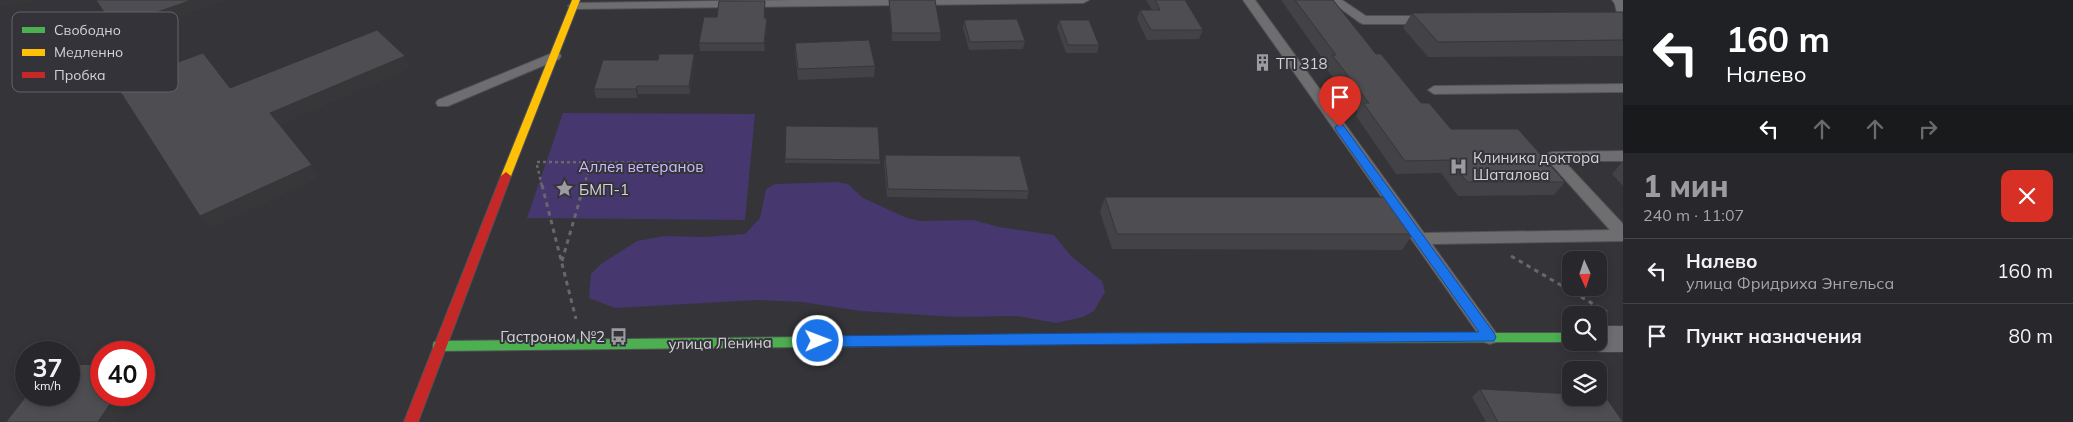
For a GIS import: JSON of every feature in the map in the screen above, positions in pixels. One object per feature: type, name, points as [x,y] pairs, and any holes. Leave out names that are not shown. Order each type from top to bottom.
[{"type":"street","points":[[411,422],[439,346],[514,162],[575,3]]},
{"type":"street","name":"улица Ленина","points":[[439,346],[1124,338],[1562,338]]},
{"type":"lane","points":[[575,3],[1083,0]]},
{"type":"lane","points":[[1249,0],[1490,337]]},
{"type":"lane","points":[[1335,0],[1363,20],[1440,20]]},
{"type":"lane","points":[[443,103],[556,56]]},
{"type":"lane","points":[[1434,90],[1623,88]]},
{"type":"lane","points":[[1623,156],[1552,157],[1623,234]]},
{"type":"lane","points":[[1419,239],[1623,234]]},
{"type":"path","points":[[514,162],[695,163]]},
{"type":"path","points":[[536,162],[582,344]]},
{"type":"path","points":[[561,262],[591,162]]},
{"type":"path","points":[[1480,238],[1612,332]]},
{"type":"green space","name":"Аллея ветеранов","points":[[563,113],[755,114],[745,220],[527,218]]},
{"type":"green space","points":[[836,182],[848,184],[863,198],[907,218],[920,221],[973,220],[999,227],[1054,235],[1071,256],[1102,281],[1105,292],[1094,311],[1083,317],[1056,323],[1017,316],[957,317],[861,311],[802,302],[758,300],[615,308],[589,298],[591,274],[601,264],[637,241],[664,236],[704,237],[745,234],[760,218],[766,189],[775,184]]},
{"type":"building","points":[[96,0],[192,0],[157,12],[104,12]]},
{"type":"building","points":[[889,0],[935,0],[941,33],[892,33]]},
{"type":"building","points":[[1155,0],[1185,0],[1203,30],[1151,30],[1140,10],[1160,10]]},
{"type":"building","points":[[1295,0],[1333,0],[1376,54],[1381,54],[1421,103],[1429,103],[1451,129],[1518,129],[1565,182],[1467,182],[1450,160],[1405,161],[1363,103],[1369,103],[1332,55],[1336,55]]},
{"type":"building","points":[[719,1],[765,1],[764,18],[767,18],[764,43],[699,43],[704,17],[717,17]]},
{"type":"building","points":[[1623,12],[1623,40],[1438,42],[1412,13]]},
{"type":"building","points":[[1017,19],[1025,41],[970,42],[964,20]]},
{"type":"building","points":[[1059,20],[1089,20],[1099,45],[1068,45]]},
{"type":"building","points":[[377,30],[405,56],[270,113],[312,165],[200,216],[120,92],[178,92],[178,62],[203,53],[230,88]]},
{"type":"building","points":[[869,40],[875,66],[798,69],[795,43]]},
{"type":"building","points":[[659,54],[694,54],[689,86],[637,86],[636,89],[594,89],[603,60],[658,60]]},
{"type":"building","points":[[786,126],[878,127],[880,160],[785,159]]},
{"type":"building","points":[[885,155],[1020,156],[1029,191],[888,189]]},
{"type":"building","points":[[1105,197],[1388,197],[1413,234],[1117,234]]},
{"type":"building","points":[[80,364],[90,365],[90,406],[109,406],[98,422],[6,422],[18,406],[80,406]]},
{"type":"building","points":[[1480,389],[1562,394],[1562,406],[1607,406],[1607,399],[1623,422],[1498,422]]},
{"type":"traffic: fast","points":[[1167,338],[1562,338]]},
{"type":"traffic: fast","points":[[439,346],[898,341]]},
{"type":"traffic: slow","points":[[506,176],[576,0]]},
{"type":"traffic: jam","points":[[411,422],[506,176]]},
{"type":"traffic: jam","points":[[898,341],[1167,338]]},
{"type":"place","name":"ТП 318","points":[[1262,63]]},
{"type":"place","name":"Клиника доктора Шаталова","points":[[1459,166]]},
{"type":"place","name":"БМП-1","points":[[565,189]]},
{"type":"place","name":"Гастроном №2","points":[[619,336]]},
{"type":"route","points":[[818,341],[1490,337],[1340,127]]}]
